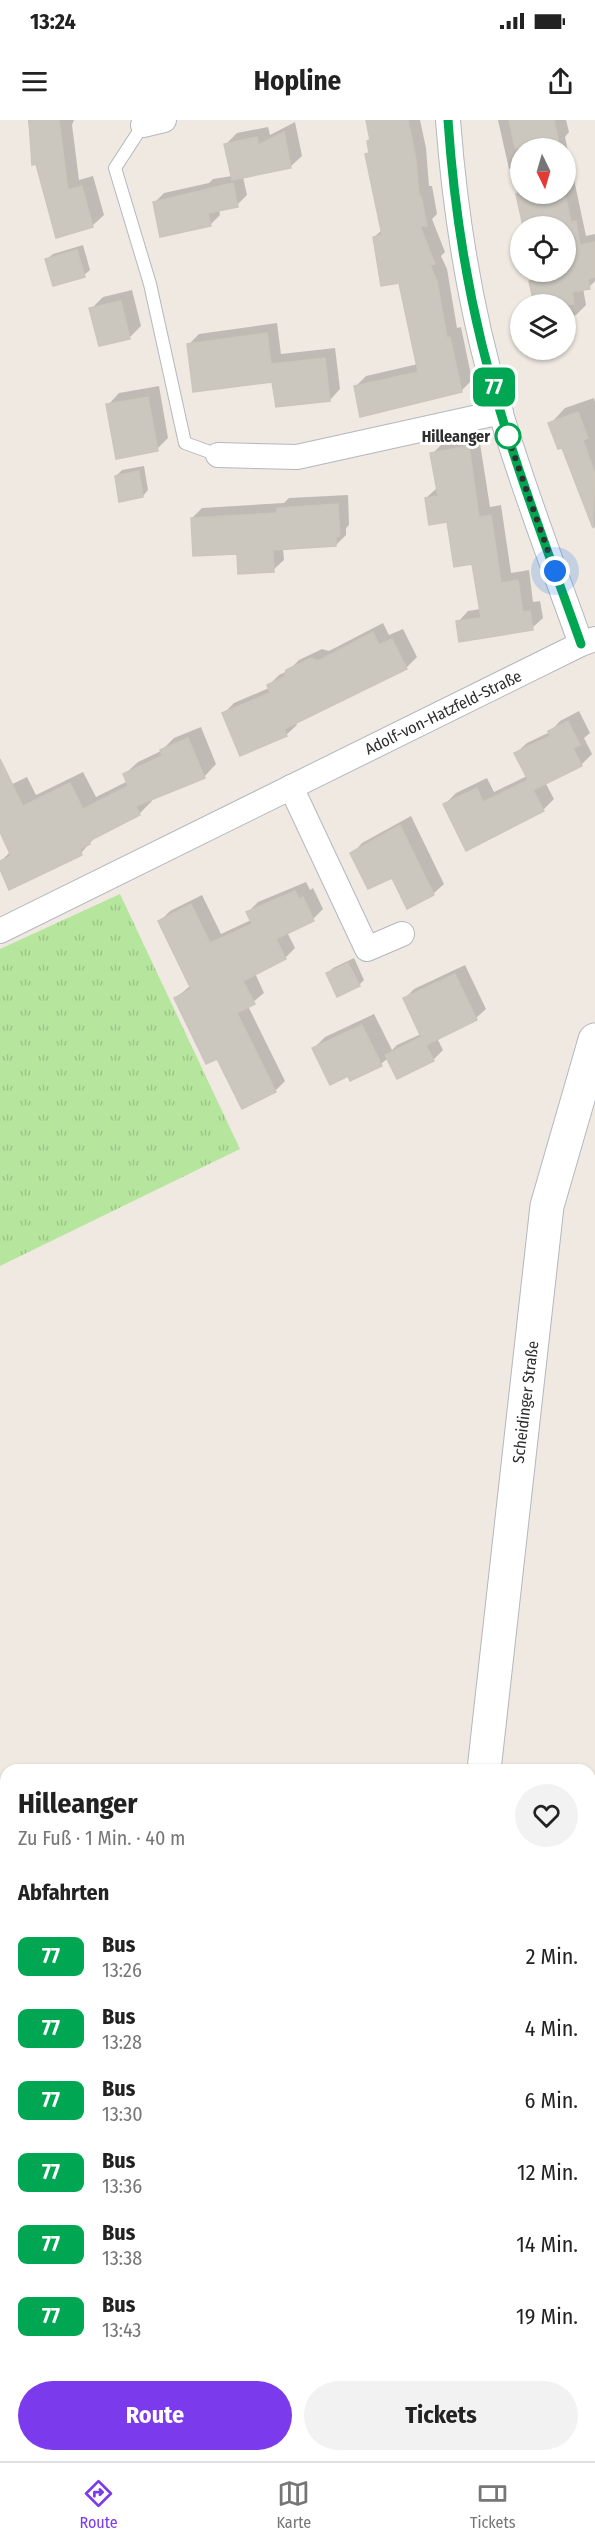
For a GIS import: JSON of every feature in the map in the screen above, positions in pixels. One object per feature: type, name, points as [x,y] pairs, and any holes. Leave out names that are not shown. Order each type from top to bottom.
[{"type":"main road","name":"Scheidinger Straße","points":[[484,1764],[547,1206],[595,1040]]},
{"type":"street","points":[[448,120],[462,245],[480,333],[501,412],[588,641]]},
{"type":"street","points":[[218,455],[297,457],[501,412]]},
{"type":"street","name":"Adolf-von-Hatzfeld-Straße","points":[[0,931],[588,641]]},
{"type":"street","points":[[291,787],[367,949],[402,934]]},
{"type":"lane","points":[[154,122],[115,168],[150,284],[185,443],[218,455]]},
{"type":"green space","points":[[120,894],[240,1149],[0,1266],[0,949]]},
{"type":"building","points":[[29,120],[59,120],[68,190],[82,186],[93,227],[56,238],[36,164],[32,165]]},
{"type":"building","points":[[366,120],[408,120],[416,160],[419,196],[421,196],[427,226],[420,226],[435,264],[430,265],[437,281],[447,338],[450,337],[462,392],[360,417],[354,386],[418,372],[399,283],[381,286],[373,237],[382,235],[365,154],[369,153],[367,141],[370,140]]},
{"type":"building","points":[[509,120],[554,120],[558,138],[513,138]]},
{"type":"building","points":[[284,132],[291,168],[232,180],[224,144],[257,137],[258,145]]},
{"type":"building","points":[[233,183],[238,207],[208,213],[211,226],[160,237],[153,202]]},
{"type":"building","points":[[518,204],[567,204],[570,216],[521,216]]},
{"type":"building","points":[[576,221],[580,245],[595,242],[595,277],[588,279],[590,289],[572,292],[572,294],[532,294],[529,282],[576,282]]},
{"type":"building","points":[[77,250],[85,277],[53,286],[45,259]]},
{"type":"building","points":[[121,301],[130,339],[99,346],[89,308]]},
{"type":"building","points":[[267,333],[271,364],[325,358],[330,401],[276,407],[272,382],[193,392],[187,344]]},
{"type":"building","points":[[148,397],[158,451],[116,459],[106,404]]},
{"type":"building","points":[[578,412],[588,438],[583,440],[595,474],[593,528],[562,448],[558,449],[548,423]]},
{"type":"building","points":[[469,446],[479,517],[491,515],[501,583],[518,580],[523,612],[530,611],[533,630],[459,642],[456,621],[481,618],[472,564],[454,567],[447,522],[429,525],[425,498],[438,496],[430,453]]},
{"type":"building","points":[[139,471],[143,497],[119,502],[115,476]]},
{"type":"building","points":[[338,504],[340,536],[336,537],[336,546],[273,550],[274,572],[238,574],[237,554],[193,556],[191,518],[277,513],[277,508]]},
{"type":"building","points":[[373,632],[379,645],[392,639],[407,669],[284,729],[287,736],[240,756],[222,713],[270,693],[267,685],[284,677],[286,670],[311,658],[318,661]]},
{"type":"building","points":[[568,721],[580,745],[573,748],[582,766],[533,790],[544,811],[466,851],[443,804],[477,788],[483,802],[528,780],[514,753],[550,736],[548,731]]},
{"type":"building","points":[[188,738],[205,778],[136,806],[140,815],[89,841],[90,844],[80,849],[82,855],[9,890],[0,869],[0,861],[11,856],[0,832],[0,759],[23,806],[70,783],[83,809],[128,786],[123,774],[162,756],[160,750]]},
{"type":"building","points":[[400,825],[434,895],[407,909],[392,878],[368,889],[350,853]]},
{"type":"building","points":[[295,891],[299,899],[303,897],[314,921],[276,939],[286,959],[243,981],[255,1004],[237,1013],[276,1092],[242,1109],[217,1059],[206,1064],[174,998],[191,989],[158,921],[191,904],[210,943],[252,924],[246,912]]},
{"type":"building","points":[[348,963],[360,986],[337,997],[326,973]]},
{"type":"building","points":[[455,974],[477,1020],[426,1045],[434,1061],[397,1079],[385,1055],[421,1037],[403,998]]},
{"type":"building","points":[[362,1025],[382,1066],[350,1081],[348,1076],[330,1085],[312,1048]]},
{"type":"bus line","name":"77","points":[[448,120],[462,245],[480,333],[506,432],[581,644]]},
{"type":"place","name":"Hilleanger","points":[[508,436]]},
{"type":"route","points":[[508,436],[506,432],[555,571]]}]
